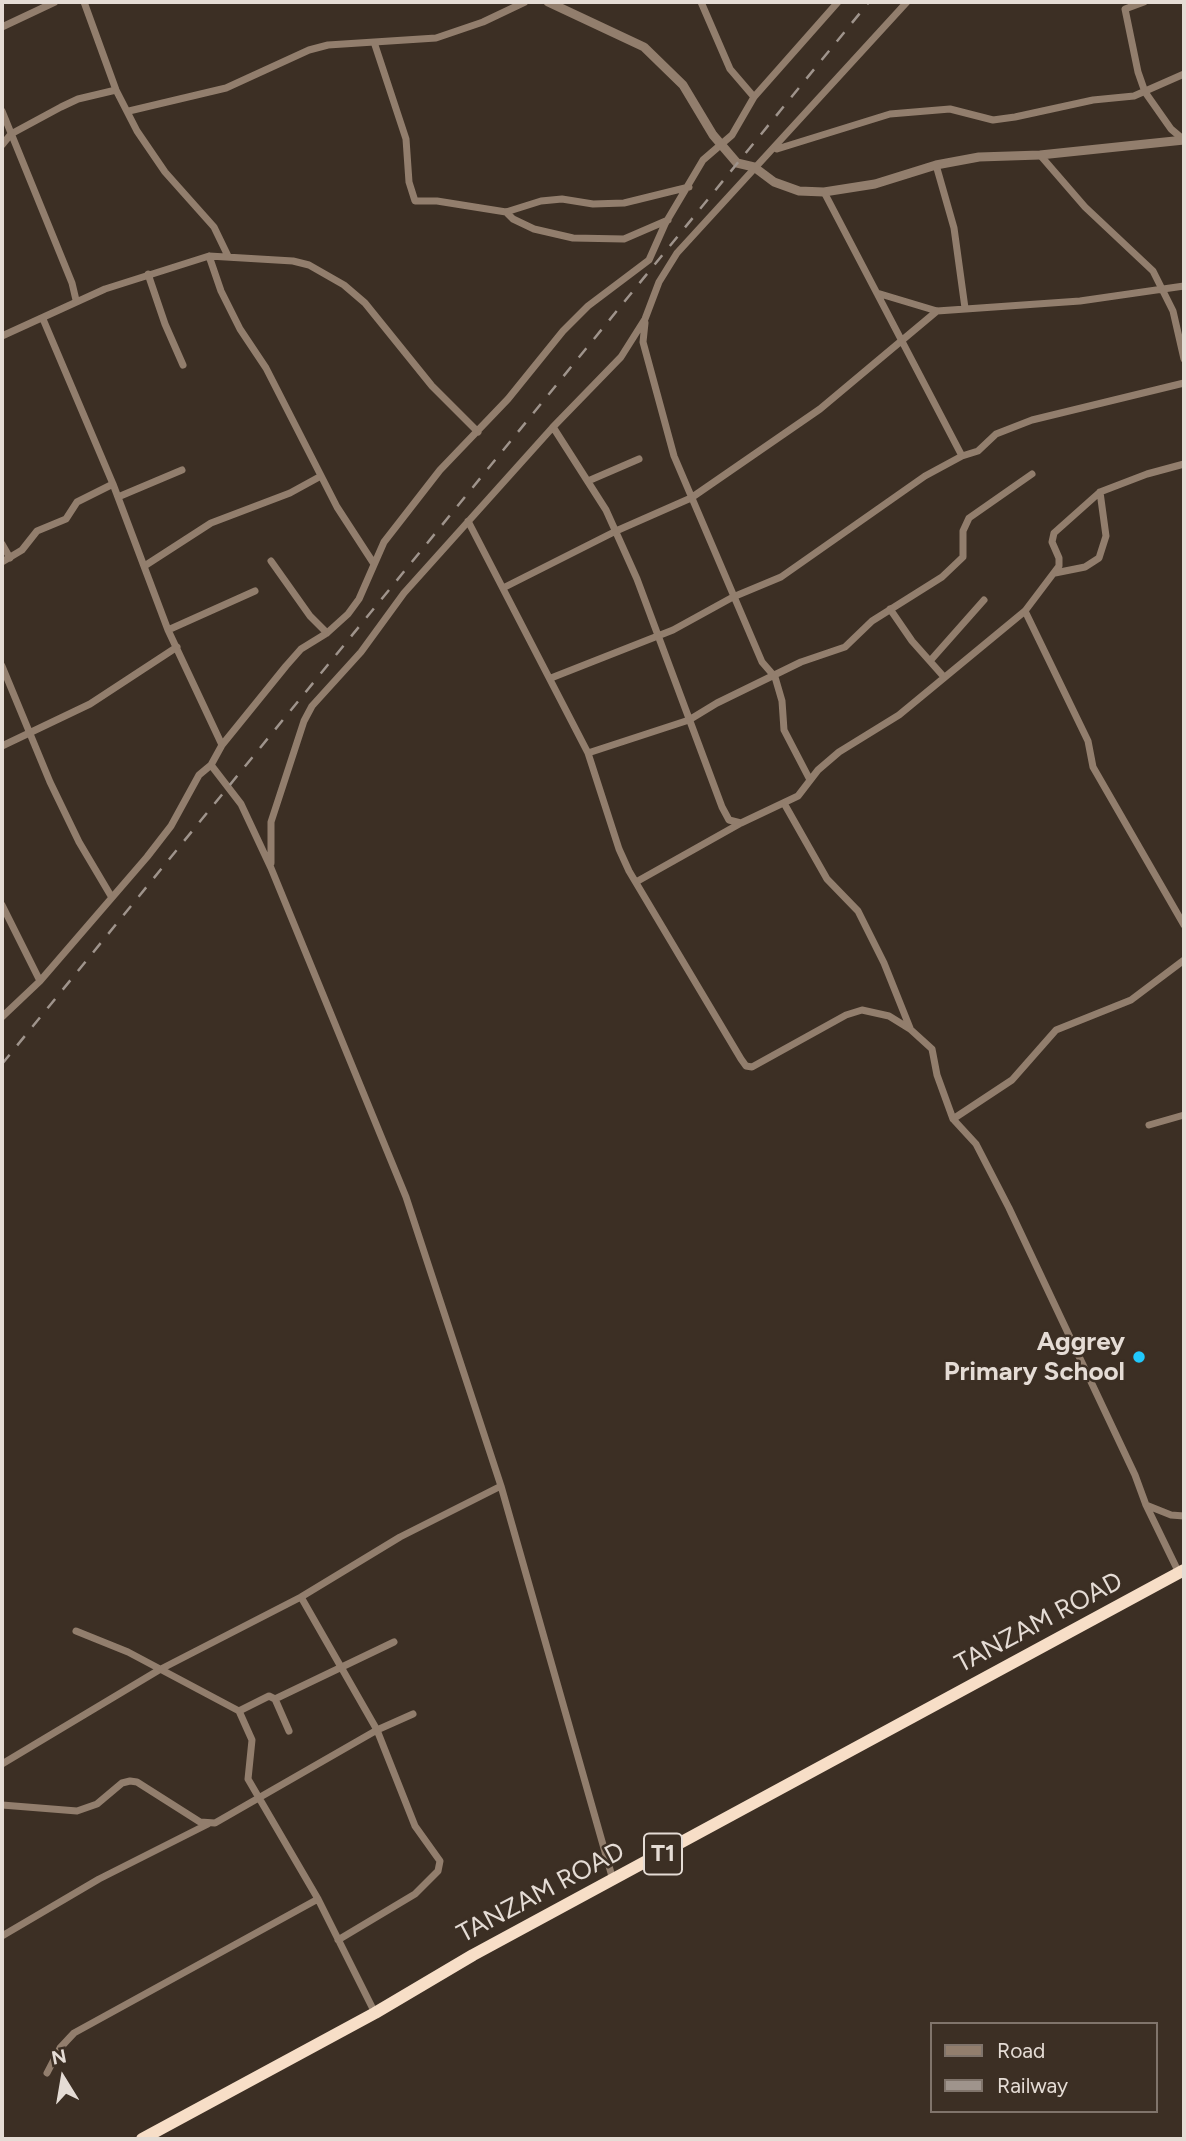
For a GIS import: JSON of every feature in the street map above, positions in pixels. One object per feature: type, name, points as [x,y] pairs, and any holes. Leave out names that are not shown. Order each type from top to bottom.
[{"type":"highway","name":"TANZAM ROAD","points":[[142,2139],[374,2013],[473,1955],[1182,1571]]},
{"type":"street","points":[[2,27],[55,2]]},
{"type":"street","points":[[84,2],[116,90],[137,131],[165,172],[215,227],[228,256]]},
{"type":"street","points":[[129,111],[226,88],[309,50],[328,45],[436,38],[483,22],[525,2]]},
{"type":"street","points":[[548,2],[644,47],[658,57],[696,103],[719,145],[737,163],[754,167],[786,188],[824,192],[876,184],[936,165],[979,157],[1040,155],[1184,140]]},
{"type":"street","points":[[701,2],[730,69],[754,97]]},
{"type":"street","points":[[824,17],[829,2]]},
{"type":"street","points":[[2,1017],[40,981],[171,826],[199,775],[211,765],[222,745],[301,649],[327,633],[359,599],[384,542],[440,470],[478,432],[563,331],[589,306],[649,260],[702,160],[732,135],[754,97],[838,2]]},
{"type":"street","points":[[271,867],[271,822],[304,721],[312,706],[361,652],[404,593],[553,427],[621,357],[645,319],[659,282],[677,253],[907,2]]},
{"type":"street","points":[[1144,2],[1124,6],[1145,92],[1171,129],[1184,140]]},
{"type":"street","points":[[374,42],[406,139],[409,182],[415,201],[437,201],[506,212],[541,201],[562,199],[593,204],[624,203],[689,187]]},
{"type":"street","points":[[773,151],[890,114],[950,109],[993,120],[1145,92],[1184,74]]},
{"type":"street","points":[[2,145],[11,134],[79,99],[116,90]]},
{"type":"street","points":[[2,111],[72,283],[76,300]]},
{"type":"street","points":[[1040,155],[1085,207],[1144,259],[1164,290],[1181,337],[1184,359]]},
{"type":"street","points":[[936,165],[954,229],[965,308]]},
{"type":"street","points":[[824,192],[962,456]]},
{"type":"street","points":[[506,212],[513,219],[534,229],[573,238],[624,239],[668,220]]},
{"type":"street","points":[[2,336],[43,319],[76,300],[148,274],[209,257],[228,256],[309,265],[344,285],[365,303],[432,386],[478,432]]},
{"type":"street","points":[[209,257],[220,291],[293,417],[355,538],[374,564]]},
{"type":"street","points":[[148,274],[183,365]]},
{"type":"street","points":[[877,292],[937,312],[1080,301],[1184,286]]},
{"type":"street","points":[[503,589],[616,531],[691,498],[796,428],[937,312]]},
{"type":"street","points":[[43,319],[146,565],[168,631],[222,745]]},
{"type":"street","points":[[645,319],[643,342],[674,456],[762,662],[775,677],[782,701],[784,730],[810,780]]},
{"type":"street","points":[[551,678],[693,621],[733,597],[781,577],[925,475],[978,451],[996,434],[1032,420],[1184,383]]},
{"type":"street","points":[[553,427],[616,531],[722,807],[729,820],[741,823]]},
{"type":"street","points":[[588,481],[639,459]]},
{"type":"street","points":[[636,882],[741,823],[798,796],[810,780],[839,752],[899,715],[1025,611],[1060,563],[1052,542],[1054,533],[1100,492],[1147,474],[1184,464]]},
{"type":"street","points":[[118,496],[182,470]]},
{"type":"street","points":[[588,753],[689,720],[717,703],[801,662],[845,647],[890,609],[953,567],[963,557],[962,531],[969,518],[1032,474]]},
{"type":"street","points":[[146,565],[211,523],[290,493],[321,476]]},
{"type":"street","points":[[2,562],[22,550],[37,531],[66,519],[77,502],[113,484]]},
{"type":"street","points":[[1055,573],[1084,567],[1098,558],[1106,536],[1100,492]]},
{"type":"street","points":[[468,521],[588,753],[601,798],[614,825],[619,849],[746,1066],[758,1063],[846,1015],[862,1010],[889,1016],[910,1029],[932,1049],[937,1075],[953,1119],[976,1144],[1004,1197],[1135,1475],[1146,1505],[1182,1571]]},
{"type":"street","points":[[2,544],[10,558]]},
{"type":"street","points":[[271,561],[310,616],[327,633]]},
{"type":"street","points":[[168,631],[255,591]]},
{"type":"street","points":[[930,661],[984,600]]},
{"type":"street","points":[[890,609],[944,677]]},
{"type":"street","points":[[1025,611],[1088,741],[1093,767],[1184,925]]},
{"type":"street","points":[[2,746],[90,704],[177,647]]},
{"type":"street","points":[[2,666],[79,842],[111,896]]},
{"type":"street","points":[[211,765],[241,804],[271,867],[406,1197],[500,1486],[613,1881]]},
{"type":"street","points":[[785,804],[827,879],[858,911],[884,963],[910,1029]]},
{"type":"street","points":[[2,905],[40,981]]},
{"type":"street","points":[[953,1119],[1012,1080],[1056,1030],[1131,1000],[1184,960]]},
{"type":"street","points":[[1149,1125],[1184,1115]]},
{"type":"street","points":[[2,1764],[159,1670],[301,1597],[400,1537],[500,1486]]},
{"type":"street","points":[[1146,1505],[1171,1515],[1184,1516]]},
{"type":"street","points":[[301,1597],[339,1669],[377,1730],[415,1826],[440,1861],[438,1871],[415,1894],[338,1940]]},
{"type":"street","points":[[76,1631],[128,1652],[239,1711],[253,1740],[247,1775],[318,1899],[374,2013]]},
{"type":"street","points":[[239,1711],[266,1696],[275,1699],[394,1642]]},
{"type":"street","points":[[275,1699],[289,1731]]},
{"type":"street","points":[[2,1936],[99,1879],[260,1798],[377,1730],[412,1714]]},
{"type":"street","points":[[2,1805],[77,1811],[97,1804],[122,1783],[130,1781],[137,1782],[208,1824]]},
{"type":"street","points":[[47,2073],[60,2048],[74,2033],[318,1899]]},
{"type":"railway","points":[[2,1064],[869,2]]},
{"type":"place","name":"Aggrey Primary School","points":[[1139,1357]]}]
